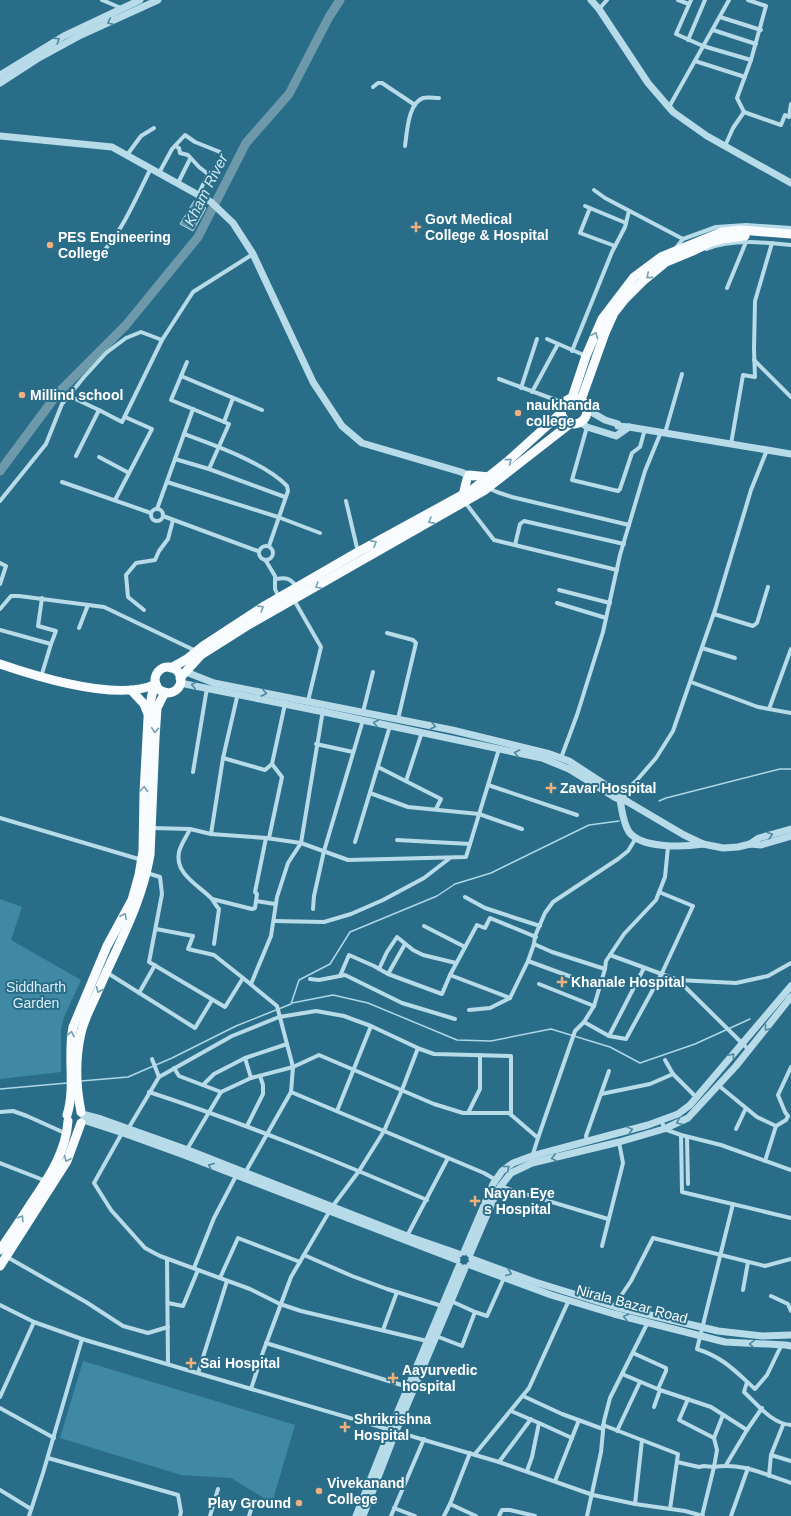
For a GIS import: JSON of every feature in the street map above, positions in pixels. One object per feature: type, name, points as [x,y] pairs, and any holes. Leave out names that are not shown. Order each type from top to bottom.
[{"type":"main road","points":[[485,487],[489,477],[508,462],[561,413],[568,401],[602,319],[634,277],[661,257],[722,232],[740,230],[791,234]]},
{"type":"main road","points":[[156,682],[161,691],[173,692],[176,690],[182,678],[201,655],[250,624],[283,606],[358,552],[485,487],[579,424],[585,416],[586,409],[581,400],[605,333],[614,313],[625,299],[643,281],[666,262],[692,245],[722,239],[740,236],[791,240]]},
{"type":"main road","points":[[568,401],[581,400]]},
{"type":"main road","points":[[561,413],[564,420],[579,424]]},
{"type":"main road","points":[[170,668],[187,659],[196,651],[261,608],[279,598],[298,594],[382,548],[462,498],[466,475],[489,477]]},
{"type":"main road","points":[[0,664],[41,678],[107,690],[126,690],[156,682]]},
{"type":"main road","points":[[3,1254],[67,1161],[81,1117],[75,1098],[74,1073],[70,1042],[72,1028],[107,946],[132,900],[139,875],[142,860],[148,714],[159,670],[166,667],[170,668],[177,671],[182,678]]},
{"type":"main road","points":[[126,690],[144,704],[148,714]]},
{"type":"main road","points":[[74,1073],[81,1031],[106,972],[134,913],[146,873],[150,855],[157,708],[165,692]]},
{"type":"main road","points":[[0,1266],[3,1254],[59,1158],[67,1134],[68,1118],[75,1098]]},
{"type":"main road","points":[[68,1118],[73,1110],[81,1117]]},
{"type":"main road","points":[[68,1118],[74,1126],[81,1117]]},
{"type":"street","points":[[102,0],[124,12]]},
{"type":"street","points":[[0,82],[37,59],[124,12],[140,0]]},
{"type":"street","points":[[0,75],[64,36],[158,0]]},
{"type":"street","points":[[591,0],[599,9],[648,83],[673,112],[707,136],[791,183]]},
{"type":"street","points":[[599,9],[607,0]]},
{"type":"street","points":[[678,0],[690,2],[676,34],[703,46],[751,60]]},
{"type":"street","points":[[688,40],[705,0]]},
{"type":"street","points":[[669,108],[729,0]]},
{"type":"street","points":[[748,0],[766,6],[751,60],[737,98],[744,112],[781,126],[785,115],[789,117],[791,104]]},
{"type":"street","points":[[720,17],[760,30]]},
{"type":"street","points":[[713,30],[756,44]]},
{"type":"street","points":[[695,61],[745,77]]},
{"type":"street","points":[[373,87],[378,83],[382,83],[415,105]]},
{"type":"street","points":[[405,146],[409,119],[417,102],[424,98],[439,98]]},
{"type":"street","points":[[725,146],[733,128],[744,112]]},
{"type":"street","points":[[127,155],[141,136],[154,128]]},
{"type":"street","points":[[0,136],[112,147],[211,202],[232,223],[253,254],[313,382],[342,426],[362,444],[466,475],[485,487],[512,497],[629,525]]},
{"type":"street","points":[[159,173],[172,149],[185,136],[195,142],[220,152],[222,157]]},
{"type":"street","points":[[176,146],[179,148],[180,153],[188,155],[190,159],[208,174],[198,194]]},
{"type":"street","points":[[178,183],[190,159]]},
{"type":"street","points":[[103,252],[111,243],[125,220],[151,168]]},
{"type":"street","points":[[594,190],[692,245],[700,251],[721,244],[746,242],[791,245]]},
{"type":"street","points":[[585,206],[626,223]]},
{"type":"street","points":[[590,208],[580,233],[615,246]]},
{"type":"street","points":[[572,351],[626,223],[630,210]]},
{"type":"street","points":[[692,245],[716,227],[746,225],[791,228]]},
{"type":"street","points":[[727,288],[746,242]]},
{"type":"street","points":[[731,444],[743,375],[755,377],[755,301],[772,243]]},
{"type":"street","points":[[69,396],[122,422],[162,340],[193,292],[253,254]]},
{"type":"street","points":[[0,501],[46,444],[62,404],[106,353],[126,338],[141,332],[162,340]]},
{"type":"street","points":[[521,388],[537,339]]},
{"type":"street","points":[[547,339],[586,356]]},
{"type":"street","points":[[532,392],[558,344]]},
{"type":"street","points":[[754,360],[791,397]]},
{"type":"street","points":[[187,362],[171,400],[229,424],[209,469]]},
{"type":"street","points":[[560,762],[577,716],[606,618],[617,570],[645,471],[663,432],[682,374]]},
{"type":"street","points":[[181,376],[262,410]]},
{"type":"street","points":[[498,379],[532,392],[568,401]]},
{"type":"street","points":[[224,422],[233,398]]},
{"type":"street","points":[[151,513],[153,510],[157,509],[193,409]]},
{"type":"street","points":[[586,409],[605,420],[618,424],[618,426],[645,429],[791,454]]},
{"type":"street","points":[[76,456],[99,410]]},
{"type":"street","points":[[115,500],[152,429],[125,417]]},
{"type":"street","points":[[629,427],[616,436],[579,424],[572,480],[618,491],[620,489],[632,452],[640,447],[645,429]]},
{"type":"street","points":[[184,434],[219,447],[260,466],[284,483],[288,488],[269,546],[273,555],[266,561]]},
{"type":"street","points":[[621,797],[656,758],[673,731],[714,614],[751,490],[767,450]]},
{"type":"street","points":[[99,457],[129,473]]},
{"type":"street","points":[[175,458],[285,497]]},
{"type":"street","points":[[466,475],[474,492]]},
{"type":"street","points":[[62,482],[151,513]]},
{"type":"street","points":[[167,482],[278,517],[320,533]]},
{"type":"street","points":[[462,498],[494,540],[617,570]]},
{"type":"street","points":[[346,501],[358,552]]},
{"type":"street","points":[[157,509],[162,512],[163,516],[258,551]]},
{"type":"street","points":[[151,513],[151,517],[155,521],[161,520],[163,516]]},
{"type":"street","points":[[144,610],[128,597],[126,575],[136,563],[155,560],[159,551],[168,539],[173,520]]},
{"type":"street","points":[[515,545],[522,521],[624,544]]},
{"type":"street","points":[[258,551],[264,546],[269,546]]},
{"type":"street","points":[[258,551],[260,558],[266,561],[276,578],[275,589],[283,606]]},
{"type":"street","points":[[0,563],[6,566],[0,584]]},
{"type":"street","points":[[276,578],[289,578],[298,594],[321,646],[308,701]]},
{"type":"street","points":[[714,614],[753,626],[757,623],[768,587]]},
{"type":"street","points":[[559,590],[610,603]]},
{"type":"street","points":[[0,609],[11,596],[42,598],[104,607],[196,651]]},
{"type":"street","points":[[41,678],[56,630],[38,626],[42,598]]},
{"type":"street","points":[[557,603],[606,618]]},
{"type":"street","points":[[79,628],[88,605]]},
{"type":"street","points":[[0,630],[51,644]]},
{"type":"street","points":[[387,633],[413,640],[416,643],[398,719]]},
{"type":"street","points":[[702,648],[735,658]]},
{"type":"street","points":[[769,709],[791,649]]},
{"type":"street","points":[[313,909],[314,896],[324,851],[363,716],[373,672]]},
{"type":"street","points":[[182,678],[207,688],[308,701],[323,708]]},
{"type":"street","points":[[182,678],[214,683],[285,704],[323,708],[363,716],[398,719],[452,730],[550,754],[560,762]]},
{"type":"street","points":[[691,682],[758,707],[791,714]]},
{"type":"street","points":[[193,772],[207,688]]},
{"type":"street","points":[[211,834],[223,758],[238,691]]},
{"type":"street","points":[[223,758],[265,770],[272,764],[285,704]]},
{"type":"street","points":[[251,984],[271,936],[275,904],[288,863],[301,843],[323,708]]},
{"type":"street","points":[[363,716],[390,726],[560,762],[569,761],[628,802],[684,835],[703,844],[723,848],[738,847],[750,844],[761,845],[791,836]]},
{"type":"street","points":[[355,842],[390,726]]},
{"type":"street","points":[[406,782],[422,732]]},
{"type":"street","points":[[316,744],[353,752]]},
{"type":"street","points":[[151,828],[190,829],[211,834],[267,838],[301,843],[348,860],[466,857],[499,749]]},
{"type":"street","points":[[212,899],[252,909],[255,908],[257,894],[255,892],[282,778],[272,764]]},
{"type":"street","points":[[378,767],[441,799],[436,809]]},
{"type":"street","points":[[488,786],[577,815]]},
{"type":"street","points":[[370,793],[408,807],[479,814],[522,829]]},
{"type":"street","points":[[621,797],[625,826],[630,834],[636,838],[668,847],[703,844]]},
{"type":"street","points":[[0,818],[142,860]]},
{"type":"street","points":[[190,829],[179,853],[180,862],[184,874],[212,899],[219,909],[214,944]]},
{"type":"street","points":[[750,844],[759,838],[791,829]]},
{"type":"street","points":[[469,1010],[490,1008],[510,998],[528,961],[545,913],[553,902],[618,859],[628,851],[636,838]]},
{"type":"street","points":[[397,840],[470,844]]},
{"type":"street","points":[[532,1159],[576,1031],[584,1022],[594,1006],[606,961],[624,934],[656,900],[665,877],[668,847]]},
{"type":"street","points":[[274,921],[324,922],[351,914],[383,900],[424,878],[450,858]]},
{"type":"street","points":[[146,873],[160,877],[162,894],[149,962],[225,1007],[242,978]]},
{"type":"street","points":[[584,1022],[609,1036],[626,1039],[662,973],[693,906],[659,892]]},
{"type":"street","points":[[465,897],[485,908],[540,926]]},
{"type":"street","points":[[256,901],[275,904]]},
{"type":"street","points":[[340,976],[349,955],[388,974],[442,994],[456,963],[477,925],[485,928],[490,918],[536,937]]},
{"type":"street","points":[[424,926],[465,947]]},
{"type":"street","points":[[156,929],[193,936],[188,949],[214,955],[277,1006],[292,1067],[291,1092],[246,1173]]},
{"type":"street","points":[[379,969],[387,952],[397,937],[413,950],[423,955],[456,963]]},
{"type":"street","points":[[388,974],[406,944]]},
{"type":"street","points":[[534,944],[552,952],[605,969]]},
{"type":"street","points":[[610,955],[678,980],[736,983],[768,976],[791,963]]},
{"type":"street","points":[[528,961],[599,987]]},
{"type":"street","points":[[139,993],[155,965]]},
{"type":"street","points":[[609,1036],[644,968]]},
{"type":"street","points":[[106,972],[195,1028],[212,1000]]},
{"type":"street","points":[[450,975],[510,998]]},
{"type":"street","points":[[310,979],[319,980],[345,976],[402,1003],[455,1019]]},
{"type":"street","points":[[678,980],[749,1050]]},
{"type":"street","points":[[539,984],[594,1006]]},
{"type":"street","points":[[356,1516],[451,1300],[493,1184],[498,1184],[532,1159],[678,1114],[690,1105],[742,1044],[790,992]]},
{"type":"street","points":[[532,1159],[619,1142],[664,1129],[688,1118],[749,1050],[790,992]]},
{"type":"street","points":[[427,1341],[301,1311],[280,1304],[250,1289],[167,1259],[145,1248],[111,1210],[94,1183],[159,1077],[232,1036],[279,1016],[316,1011],[344,1016],[371,1026],[434,1054],[511,1056],[511,1115]]},
{"type":"street","points":[[336,1111],[371,1026]]},
{"type":"street","points":[[203,1085],[214,1074],[245,1058],[286,1044]]},
{"type":"street","points":[[251,1389],[266,1343],[291,1277],[331,1209],[359,1171],[384,1131],[418,1048]]},
{"type":"street","points":[[186,1152],[221,1092],[251,1078],[292,1067],[319,1055],[434,1104],[463,1113],[509,1113],[538,1138]]},
{"type":"street","points":[[468,1113],[480,1089],[480,1055]]},
{"type":"street","points":[[245,1058],[251,1078]]},
{"type":"street","points":[[152,1059],[159,1077]]},
{"type":"street","points":[[665,1060],[673,1074],[696,1098]]},
{"type":"street","points":[[766,1161],[776,1126],[786,1120],[788,1116],[778,1094],[791,1067]]},
{"type":"street","points":[[174,1068],[179,1076],[221,1092]]},
{"type":"street","points":[[587,1141],[586,1136],[609,1071]]},
{"type":"street","points":[[601,1094],[650,1084],[673,1074]]},
{"type":"street","points":[[247,1126],[263,1094],[263,1085],[260,1076]]},
{"type":"street","points":[[718,1085],[757,1117],[776,1126]]},
{"type":"street","points":[[149,1092],[210,1112],[268,1134],[427,1200]]},
{"type":"street","points":[[291,1092],[484,1173],[498,1184],[608,1219]]},
{"type":"street","points":[[736,1129],[746,1108]]},
{"type":"street","points":[[0,1112],[13,1111],[20,1113],[67,1134]]},
{"type":"street","points":[[81,1117],[101,1119],[125,1132],[246,1173],[331,1209],[465,1260]]},
{"type":"street","points":[[662,1120],[664,1129]]},
{"type":"street","points":[[664,1129],[682,1136],[722,1146],[791,1170]]},
{"type":"street","points":[[682,1136],[682,1192],[791,1218]]},
{"type":"street","points":[[687,1137],[688,1184]]},
{"type":"street","points":[[602,1246],[623,1163],[619,1142]]},
{"type":"street","points":[[186,1152],[236,1176],[407,1236],[465,1260]]},
{"type":"street","points":[[407,1236],[448,1158]]},
{"type":"street","points":[[0,1163],[46,1181]]},
{"type":"street","points":[[168,1303],[183,1306],[214,1218],[236,1176]]},
{"type":"street","points":[[733,1204],[697,1349],[713,1354],[730,1365],[755,1389],[767,1375],[782,1344]]},
{"type":"street","points":[[220,1278],[238,1238],[300,1262]]},
{"type":"street","points":[[614,1306],[631,1281],[653,1238],[765,1266],[791,1259]]},
{"type":"street","points":[[3,1254],[124,1326],[148,1334],[168,1326]]},
{"type":"street","points":[[304,1255],[352,1276],[442,1306]]},
{"type":"street","points":[[167,1259],[168,1364]]},
{"type":"street","points":[[363,1516],[408,1387],[442,1306],[465,1260]]},
{"type":"street","name":"Nirala Bazar Road","points":[[465,1260],[504,1278],[569,1300],[653,1321],[701,1336],[725,1342],[782,1344],[791,1346]]},
{"type":"street","name":"Nirala Bazar Road","points":[[465,1260],[614,1306],[653,1321],[703,1328],[718,1332],[762,1336],[791,1335]]},
{"type":"street","points":[[743,1290],[748,1262]]},
{"type":"street","points":[[451,1300],[475,1312],[487,1316],[504,1278]]},
{"type":"street","points":[[198,1373],[227,1281]]},
{"type":"street","points":[[383,1330],[397,1292]]},
{"type":"street","points":[[771,1296],[788,1304],[791,1311]]},
{"type":"street","points":[[475,1454],[529,1388],[569,1300]]},
{"type":"street","points":[[0,1302],[6,1308]]},
{"type":"street","points":[[0,1305],[34,1322],[82,1339],[475,1454],[593,1495],[635,1504],[685,1511],[703,1516],[717,1450],[714,1438],[723,1415]]},
{"type":"street","points":[[436,1336],[462,1346],[475,1312]]},
{"type":"street","points":[[587,1516],[593,1495],[601,1452],[603,1427],[610,1398],[633,1353],[653,1321]]},
{"type":"street","points":[[0,1397],[34,1322]]},
{"type":"street","points":[[29,1516],[54,1438],[82,1339]]},
{"type":"street","points":[[266,1343],[408,1387]]},
{"type":"street","points":[[633,1353],[666,1368],[654,1407]]},
{"type":"street","points":[[622,1374],[640,1382],[711,1407],[746,1430]]},
{"type":"street","points":[[617,1430],[640,1382]]},
{"type":"street","points":[[747,1382],[744,1392],[783,1425],[791,1425]]},
{"type":"street","points":[[523,1396],[579,1420],[617,1430],[678,1454],[670,1509]]},
{"type":"street","points":[[688,1399],[679,1420],[714,1438]]},
{"type":"street","points":[[0,1408],[54,1438]]},
{"type":"street","points":[[726,1465],[746,1430],[762,1408]]},
{"type":"street","points":[[511,1411],[572,1438]]},
{"type":"street","points":[[499,1462],[531,1419]]},
{"type":"street","points":[[555,1481],[579,1420]]},
{"type":"street","points":[[527,1471],[532,1457],[539,1423]]},
{"type":"street","points":[[768,1476],[771,1455],[783,1425]]},
{"type":"street","points":[[391,1516],[424,1439]]},
{"type":"street","points":[[635,1504],[642,1440]]},
{"type":"street","points":[[444,1516],[470,1453]]},
{"type":"street","points":[[771,1455],[791,1461]]},
{"type":"street","points":[[48,1458],[178,1495],[180,1516]]},
{"type":"street","points":[[677,1462],[699,1467],[726,1465],[748,1468],[791,1483]]},
{"type":"street","points":[[731,1516],[748,1468]]},
{"type":"street","points":[[210,1516],[218,1489]]},
{"type":"street","points":[[0,1490],[32,1509]]},
{"type":"street","points":[[249,1516],[254,1500]]},
{"type":"street","points":[[450,1504],[476,1516]]},
{"type":"street","points":[[394,1508],[415,1516]]},
{"type":"street","points":[[499,1516],[502,1510],[534,1516]]},
{"type":"green space","name":"Siddharth Garden","points":[[0,899],[22,907],[11,940],[81,980],[64,1017],[61,1029],[61,1072],[0,1079]]},
{"type":"green space","points":[[83,1361],[295,1425],[272,1503],[231,1478],[181,1475],[60,1438]]},
{"type":"shaded area","points":[[194,201],[206,208],[193,231],[180,224]]},
{"type":"waterway","name":"Kham River","points":[[0,471],[58,393],[126,325],[198,237],[246,143],[289,94],[329,17],[340,0]]},
{"type":"waterway","points":[[659,801],[780,769],[791,769]]},
{"type":"waterway","points":[[81,1081],[128,1077],[172,1058],[236,1026],[291,1004],[299,980],[330,964],[350,932],[437,896],[455,884],[491,873],[589,825],[619,821]]},
{"type":"waterway","points":[[292,1003],[333,995],[368,1003],[457,1040],[491,1041],[551,1029],[610,1047],[640,1063],[695,1044],[750,1019]]},
{"type":"waterway","points":[[0,1089],[67,1083]]},
{"type":"place","name":"Govt Medical College & Hospital","points":[[416,227]]},
{"type":"place","name":"PES Engineering College","points":[[50,245]]},
{"type":"place","name":"Millind school","points":[[22,395]]},
{"type":"place","name":"naukhanda college","points":[[518,413]]},
{"type":"place","name":"Zavar Hospital","points":[[551,788]]},
{"type":"place","name":"Khanale Hospital","points":[[562,982]]},
{"type":"place","name":"Nayan Eye s Hospital","points":[[475,1201]]},
{"type":"place","name":"Sai Hospital","points":[[191,1363]]},
{"type":"place","name":"Aayurvedic hospital","points":[[393,1378]]},
{"type":"place","name":"Shrikrishna Hospital","points":[[345,1427]]},
{"type":"place","name":"Vivekanand College","points":[[319,1491]]},
{"type":"place","name":"Play Ground","points":[[299,1503]]}]
